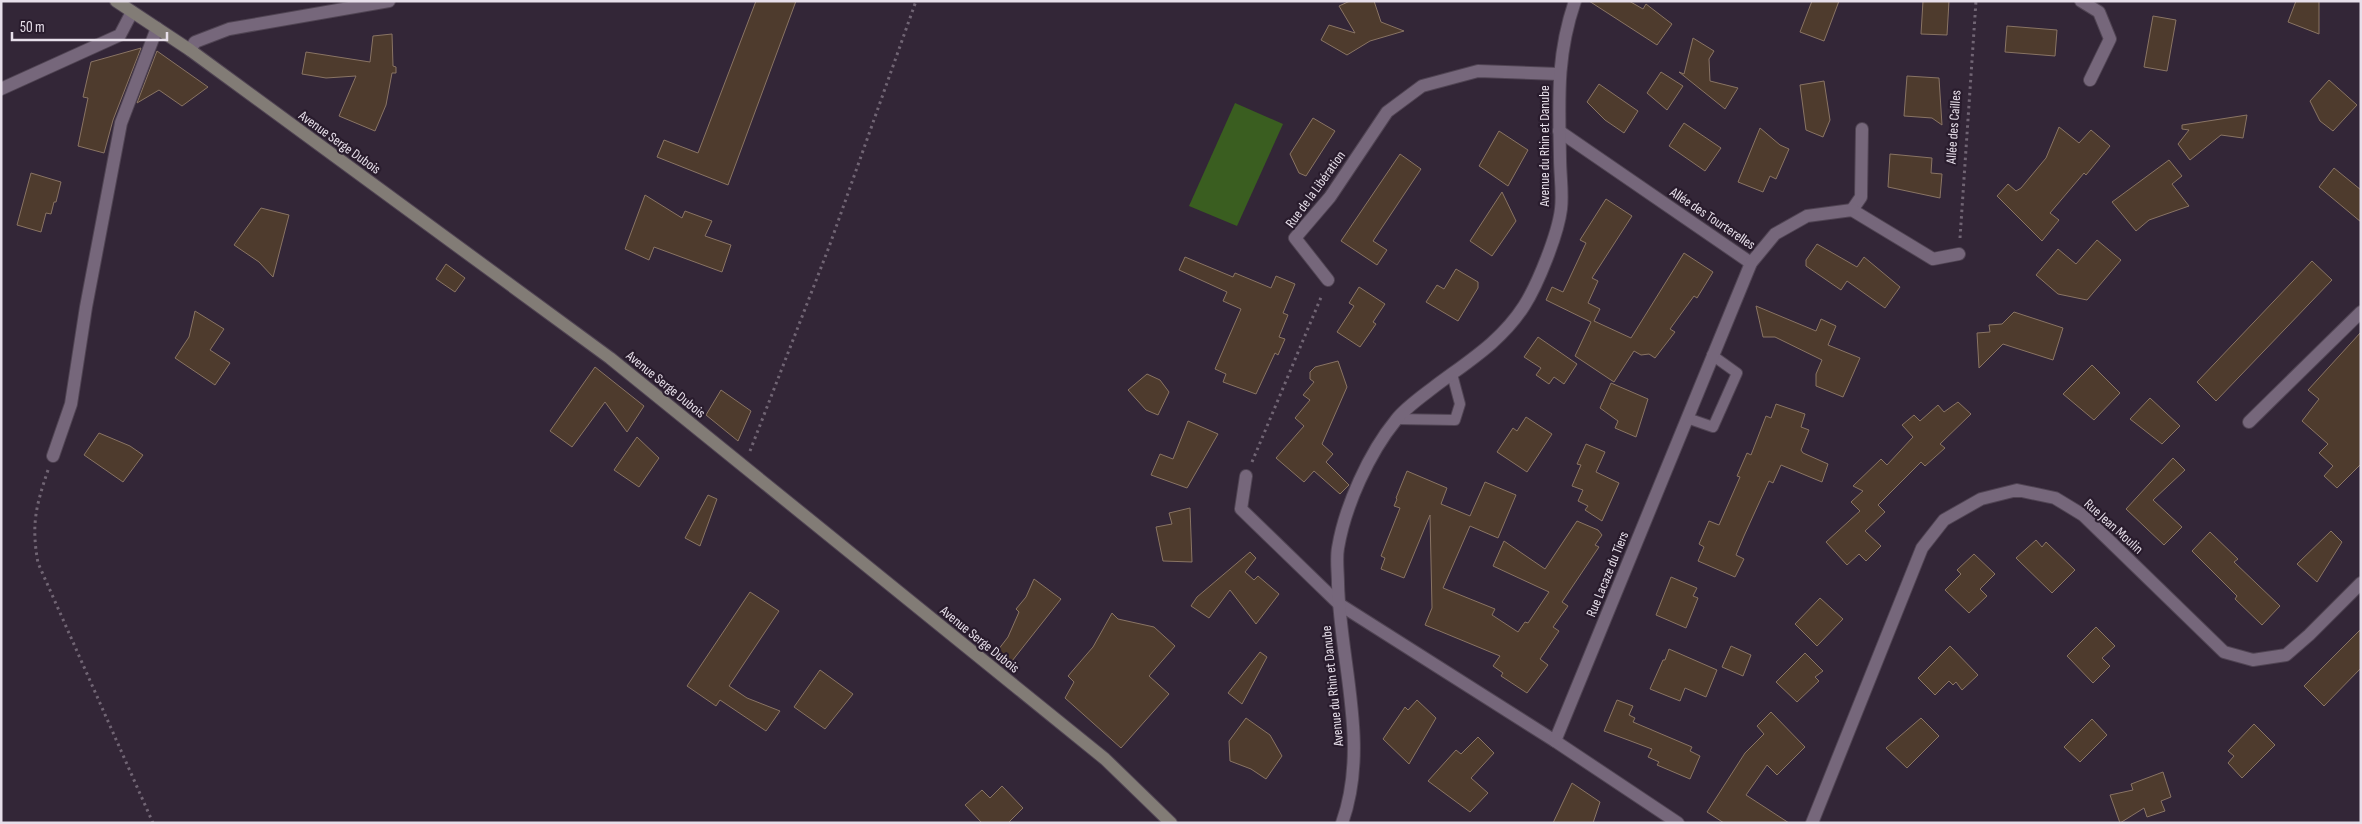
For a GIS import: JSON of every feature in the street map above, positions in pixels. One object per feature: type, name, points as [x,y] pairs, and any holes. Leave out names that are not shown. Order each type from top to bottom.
[{"type":"street","name":"Avenue Serge Dubois","points":[[116,1],[190,50],[610,358],[1105,759],[1171,823]]},
{"type":"street","points":[[190,50],[195,42],[229,29],[389,1]]},
{"type":"street","name":"Avenue du Rhin et Danube","points":[[1342,823],[1354,775],[1354,727],[1339,604],[1338,549],[1352,498],[1371,458],[1396,419],[1498,340],[1525,306],[1545,264],[1561,209],[1558,74],[1568,21],[1575,1]]},
{"type":"street","points":[[2081,1],[2099,12],[2110,39],[2090,80]]},
{"type":"street","points":[[1,89],[120,35],[132,12]]},
{"type":"street","points":[[53,456],[71,404],[86,307],[121,123],[157,28]]},
{"type":"street","name":"Rue de la Libération","points":[[1328,280],[1295,238],[1330,197],[1387,112],[1422,86],[1478,71],[1558,74]]},
{"type":"street","points":[[1862,129],[1861,197],[1852,210],[1933,259],[1959,254]]},
{"type":"street","name":"Allée des Tourterelles","points":[[1560,131],[1751,262],[1775,234],[1807,216],[1852,210]]},
{"type":"street","name":"Rue Lacaze du Tiers","points":[[1555,741],[1751,262]]},
{"type":"street","points":[[2249,422],[2361,312]]},
{"type":"street","points":[[1246,476],[1241,508],[1339,604],[1555,741],[1678,823]]},
{"type":"street","name":"Rue Jean Moulin","points":[[1812,823],[1922,548],[1944,520],[1981,499],[2018,490],[2055,498],[2083,515],[2224,652],[2253,660],[2286,655],[2309,635],[2361,583]]},
{"type":"lane","points":[[1687,418],[1714,427],[1737,373],[1712,355]]},
{"type":"lane","points":[[1396,419],[1455,420],[1460,404],[1452,374]]},
{"type":"path","points":[[744,468],[829,246],[916,1]]},
{"type":"path","name":"Allée des Cailles","points":[[1959,254],[1976,1]]},
{"type":"path","points":[[1246,476],[1328,280]]},
{"type":"path","points":[[53,456],[36,508],[34,528],[38,563],[153,823]]},
{"type":"green space","points":[[1235,103],[1283,124],[1237,226],[1189,206]]},
{"type":"building","points":[[756,1],[796,1],[728,185],[657,157],[664,140],[698,153]]},
{"type":"building","points":[[1350,1],[1374,1],[1381,22],[1404,31],[1370,41],[1347,55],[1321,40],[1329,25],[1355,33],[1339,6]]},
{"type":"building","points":[[1589,1],[1629,1],[1643,9],[1646,4],[1672,24],[1657,45]]},
{"type":"building","points":[[1812,1],[1839,1],[1824,41],[1800,32]]},
{"type":"building","points":[[1923,1],[1949,1],[1947,35],[1921,34]]},
{"type":"building","points":[[2296,1],[2319,1],[2319,34],[2288,22]]},
{"type":"building","points":[[2153,16],[2176,20],[2167,71],[2144,67]]},
{"type":"building","points":[[2007,26],[2057,30],[2055,56],[2005,52]]},
{"type":"building","points":[[392,34],[393,66],[396,67],[396,73],[392,73],[386,105],[375,131],[339,116],[356,76],[326,78],[302,74],[306,52],[370,62],[373,36]]},
{"type":"building","points":[[1693,38],[1714,51],[1709,59],[1710,81],[1738,88],[1725,109],[1679,72],[1684,74]]},
{"type":"building","points":[[141,48],[113,120],[104,153],[78,146],[88,98],[83,97],[91,62]]},
{"type":"building","points":[[157,51],[208,87],[182,106],[159,90],[137,103]]},
{"type":"building","points":[[1661,72],[1683,86],[1667,110],[1647,93]]},
{"type":"building","points":[[1907,76],[1939,78],[1942,125],[1932,118],[1904,116]]},
{"type":"building","points":[[2329,80],[2357,105],[2333,131],[2320,121],[2310,101]]},
{"type":"building","points":[[1824,81],[1830,120],[1823,137],[1806,130],[1800,85]]},
{"type":"building","points":[[1599,84],[1638,111],[1624,133],[1605,120],[1587,102]]},
{"type":"building","points":[[2247,115],[2243,138],[2221,135],[2190,160],[2178,144],[2189,130],[2182,129],[2182,125]]},
{"type":"building","points":[[1313,118],[1335,131],[1306,176],[1299,173],[1290,154]]},
{"type":"building","points":[[1684,123],[1721,148],[1705,171],[1669,146]]},
{"type":"building","points":[[2059,127],[2079,143],[2091,130],[2110,146],[2050,213],[2059,220],[2042,241],[1997,196],[2008,184],[2016,191],[2021,188],[2046,158]]},
{"type":"building","points":[[1760,128],[1780,145],[1789,149],[1776,179],[1770,176],[1763,192],[1738,182]]},
{"type":"building","points":[[1499,131],[1528,150],[1508,186],[1479,166]]},
{"type":"building","points":[[1400,154],[1421,169],[1373,241],[1387,250],[1377,265],[1341,241]]},
{"type":"building","points":[[1890,154],[1932,158],[1931,173],[1942,174],[1940,198],[1888,187]]},
{"type":"building","points":[[2169,160],[2182,176],[2172,184],[2189,206],[2149,220],[2136,231],[2112,202]]},
{"type":"building","points":[[2334,168],[2361,190],[2361,222],[2319,187]]},
{"type":"building","points":[[31,173],[61,182],[56,202],[54,202],[51,214],[46,213],[41,232],[17,225]]},
{"type":"building","points":[[1502,192],[1516,221],[1492,256],[1470,241]]},
{"type":"building","points":[[645,195],[682,218],[685,211],[712,221],[705,236],[731,245],[722,272],[654,247],[649,260],[625,249]]},
{"type":"building","points":[[1606,199],[1632,216],[1592,278],[1598,281],[1588,303],[1600,309],[1594,321],[1631,338],[1684,253],[1713,272],[1697,298],[1694,296],[1670,329],[1675,332],[1655,358],[1649,354],[1641,355],[1634,351],[1614,382],[1575,356],[1591,322],[1546,300],[1552,287],[1563,292],[1586,243],[1580,240]]},
{"type":"building","points":[[261,208],[289,215],[273,277],[259,262],[234,245]]},
{"type":"building","points":[[2097,240],[2121,260],[2087,300],[2058,294],[2036,275],[2058,249],[2076,264]]},
{"type":"building","points":[[1817,244],[1857,267],[1864,257],[1900,287],[1885,308],[1847,281],[1841,290],[1806,266],[1806,260]]},
{"type":"building","points":[[1185,257],[1233,277],[1235,273],[1271,288],[1276,276],[1295,284],[1283,313],[1288,315],[1279,337],[1285,339],[1278,355],[1275,353],[1256,394],[1223,382],[1226,374],[1215,369],[1241,309],[1223,301],[1227,292],[1179,270]]},
{"type":"building","points":[[2312,261],[2332,280],[2216,401],[2197,382]]},
{"type":"building","points":[[446,264],[465,278],[455,292],[436,279]]},
{"type":"building","points":[[1456,269],[1478,282],[1478,288],[1458,321],[1426,302],[1437,285],[1444,289]]},
{"type":"building","points":[[1359,287],[1385,304],[1373,322],[1376,324],[1360,347],[1337,332],[1354,306],[1349,303]]},
{"type":"building","points":[[1756,306],[1816,331],[1821,319],[1836,326],[1828,345],[1860,358],[1843,397],[1816,386],[1816,374],[1822,360],[1775,337],[1763,337]]},
{"type":"building","points":[[195,311],[224,329],[210,350],[230,363],[215,385],[175,358],[189,337]]},
{"type":"building","points":[[2014,312],[2063,328],[2053,360],[2003,344],[1979,368],[1977,333],[1990,332],[1989,325],[2002,324]]},
{"type":"building","points":[[2361,332],[2361,464],[2337,488],[2324,476],[2333,466],[2319,453],[2328,444],[2302,421],[2319,399],[2308,390]]},
{"type":"building","points":[[1538,337],[1577,364],[1564,384],[1554,377],[1549,384],[1536,375],[1541,368],[1524,357]]},
{"type":"building","points":[[1338,361],[1347,387],[1322,444],[1333,454],[1326,462],[1349,485],[1340,494],[1314,471],[1304,482],[1276,458],[1304,426],[1295,418],[1310,400],[1303,395],[1314,382],[1310,379],[1310,372],[1315,367]]},
{"type":"building","points":[[2092,365],[2120,393],[2094,420],[2063,394]]},
{"type":"building","points":[[595,367],[644,406],[627,432],[605,402],[572,447],[550,431]]},
{"type":"building","points":[[1147,374],[1160,380],[1169,392],[1158,415],[1146,410],[1128,390]]},
{"type":"building","points":[[1611,383],[1648,399],[1636,437],[1615,428],[1618,421],[1600,408]]},
{"type":"building","points":[[721,390],[751,411],[738,441],[706,415]]},
{"type":"building","points":[[2150,398],[2180,426],[2162,444],[2130,419]]},
{"type":"building","points":[[1958,402],[1971,414],[1940,444],[1945,448],[1925,466],[1921,462],[1878,505],[1885,512],[1865,531],[1881,546],[1866,561],[1859,554],[1847,565],[1826,542],[1860,511],[1851,502],[1863,491],[1853,486],[1881,459],[1887,465],[1913,437],[1902,425],[1914,415],[1920,421],[1938,405],[1944,412]]},
{"type":"building","points":[[1776,404],[1805,414],[1801,427],[1809,430],[1801,450],[1803,453],[1828,464],[1822,482],[1781,465],[1773,483],[1769,481],[1736,555],[1744,559],[1735,577],[1698,561],[1704,547],[1699,544],[1709,521],[1719,525],[1740,477],[1737,476],[1747,453],[1751,455],[1766,416],[1771,418]]},
{"type":"building","points":[[1526,417],[1552,434],[1527,472],[1497,452],[1513,428],[1517,431]]},
{"type":"building","points":[[1188,421],[1218,434],[1187,488],[1151,475],[1160,454],[1173,459]]},
{"type":"building","points":[[99,433],[130,446],[143,455],[123,482],[84,455]]},
{"type":"building","points":[[637,437],[659,458],[639,487],[614,470]]},
{"type":"building","points":[[1586,444],[1605,452],[1596,472],[1619,483],[1602,521],[1585,510],[1588,506],[1578,501],[1583,490],[1572,486],[1581,465],[1577,464]]},
{"type":"building","points":[[2173,458],[2185,470],[2153,500],[2182,527],[2164,545],[2126,509]]},
{"type":"building","points":[[1407,471],[1447,488],[1441,504],[1470,516],[1485,482],[1516,495],[1498,538],[1470,526],[1443,588],[1495,609],[1492,615],[1518,632],[1525,622],[1528,623],[1549,592],[1493,566],[1504,541],[1545,569],[1577,521],[1598,530],[1602,535],[1595,545],[1599,547],[1562,602],[1568,606],[1553,627],[1559,631],[1540,659],[1548,665],[1527,693],[1501,676],[1503,673],[1493,666],[1500,656],[1425,625],[1432,608],[1430,515],[1404,578],[1381,569],[1385,558],[1381,556],[1400,508],[1394,506],[1396,498]]},
{"type":"building","points":[[708,495],[717,499],[700,546],[685,538]]},
{"type":"building","points":[[1190,508],[1192,562],[1163,561],[1156,527],[1172,524],[1169,513]]},
{"type":"building","points":[[2331,531],[2342,542],[2317,582],[2297,564]]},
{"type":"building","points":[[2210,532],[2238,559],[2234,562],[2280,606],[2262,625],[2235,599],[2237,596],[2192,551]]},
{"type":"building","points":[[2036,540],[2042,547],[2046,542],[2075,570],[2052,593],[2016,558]]},
{"type":"building","points":[[1250,552],[1256,558],[1245,572],[1254,580],[1258,576],[1279,594],[1256,624],[1230,590],[1209,618],[1191,606],[1197,597]]},
{"type":"building","points":[[1974,554],[1995,574],[1980,589],[1987,596],[1969,613],[1945,590],[1961,574],[1957,570]]},
{"type":"building","points":[[1671,577],[1697,588],[1693,596],[1698,598],[1686,628],[1656,615]]},
{"type":"building","points":[[1034,579],[1061,599],[1012,661],[998,650],[1008,637],[1019,612],[1016,609],[1026,597]]},
{"type":"building","points":[[750,592],[779,611],[729,686],[747,698],[780,711],[766,731],[720,700],[716,706],[687,686]]},
{"type":"building","points":[[1820,598],[1843,619],[1817,646],[1795,624]]},
{"type":"building","points":[[1112,613],[1118,619],[1154,627],[1175,646],[1149,676],[1169,694],[1121,748],[1065,698],[1074,682],[1068,676],[1093,647]]},
{"type":"building","points":[[2096,627],[2115,646],[2102,658],[2110,666],[2093,683],[2067,656]]},
{"type":"building","points":[[2361,629],[2361,668],[2324,706],[2304,686]]},
{"type":"building","points":[[1731,646],[1751,655],[1743,676],[1722,667]]},
{"type":"building","points":[[1950,646],[1978,675],[1962,690],[1956,682],[1953,685],[1949,681],[1935,695],[1918,678]]},
{"type":"building","points":[[1669,649],[1717,670],[1706,697],[1685,688],[1680,701],[1650,689]]},
{"type":"building","points":[[1260,652],[1267,657],[1242,704],[1228,693]]},
{"type":"building","points":[[1805,653],[1823,671],[1815,677],[1819,681],[1797,702],[1776,682]]},
{"type":"building","points":[[820,670],[853,694],[825,729],[794,707]]},
{"type":"building","points":[[1417,700],[1436,718],[1409,764],[1383,739],[1405,707],[1408,710]]},
{"type":"building","points":[[1617,700],[1633,706],[1629,715],[1635,718],[1633,722],[1692,747],[1690,751],[1700,756],[1690,779],[1657,765],[1659,762],[1648,757],[1652,749],[1604,731]]},
{"type":"building","points":[[1771,712],[1805,747],[1777,775],[1767,765],[1746,795],[1789,823],[1724,823],[1707,812],[1745,753],[1764,734],[1757,726]]},
{"type":"building","points":[[1246,718],[1270,735],[1282,756],[1266,779],[1251,769],[1230,761],[1229,741]]},
{"type":"building","points":[[1921,718],[1939,736],[1907,768],[1886,748]]},
{"type":"building","points":[[2092,719],[2107,735],[2080,762],[2064,747]]},
{"type":"building","points":[[2254,724],[2275,745],[2242,778],[2228,763],[2234,756],[2228,751]]},
{"type":"building","points":[[1478,737],[1494,753],[1471,778],[1488,793],[1470,812],[1428,781],[1456,750],[1461,754]]},
{"type":"building","points":[[2163,772],[2171,797],[2161,801],[2165,811],[2147,817],[2144,808],[2120,823],[2110,795],[2133,790],[2131,784]]},
{"type":"building","points":[[1572,783],[1600,802],[1593,823],[1553,823]]},
{"type":"building","points":[[1002,786],[1023,808],[1008,823],[982,823],[965,805],[982,790],[990,798]]}]
